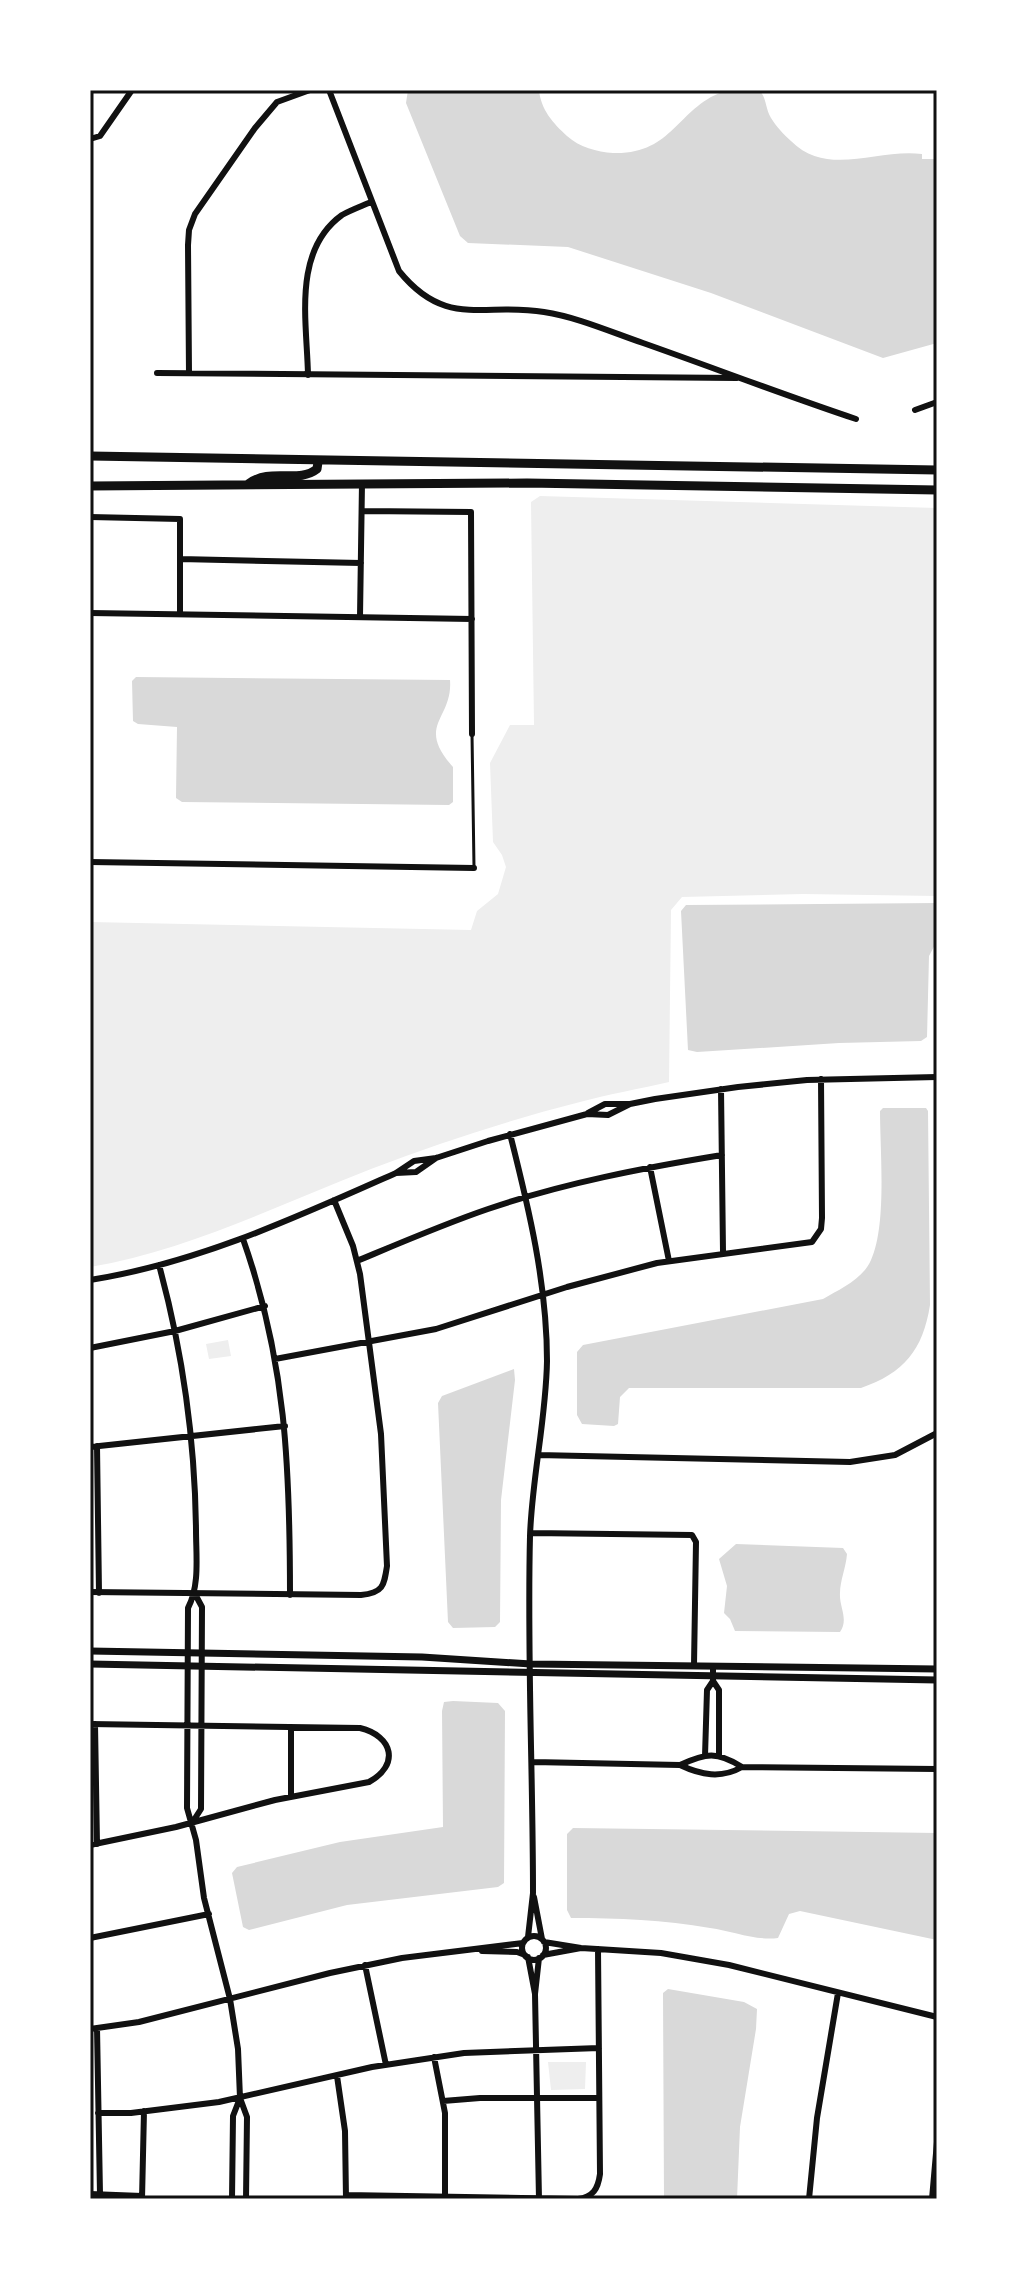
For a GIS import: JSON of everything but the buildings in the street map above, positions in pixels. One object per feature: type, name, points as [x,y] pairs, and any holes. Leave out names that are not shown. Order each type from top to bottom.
[{"type":"main road","points":[[90,456],[937,470]]},
{"type":"main road","points":[[248,484],[258,477],[270,475],[310,475],[317,469],[318,462]]},
{"type":"main road","points":[[90,486],[362,483],[937,490]]},
{"type":"street","points":[[90,139],[100,136],[132,90]]},
{"type":"street","points":[[189,373],[188,245],[195,214],[277,102],[310,90]]},
{"type":"street","points":[[329,90],[399,271],[411,286],[432,301],[455,310],[544,312],[596,327],[856,419]]},
{"type":"street","points":[[308,375],[307,273],[312,252],[344,214],[371,202]]},
{"type":"street","points":[[157,373],[743,379]]},
{"type":"street","points":[[915,410],[937,404]]},
{"type":"street","points":[[360,617],[362,483]]},
{"type":"street","points":[[362,511],[471,512],[472,734]]},
{"type":"street","points":[[90,517],[180,519],[180,614]]},
{"type":"street","points":[[180,559],[361,563]]},
{"type":"street","points":[[90,613],[472,619]]},
{"type":"street","points":[[90,758],[90,775]]},
{"type":"street","points":[[90,862],[474,868]]},
{"type":"street","points":[[90,1280],[159,1265],[243,1239],[396,1173],[416,1172],[436,1158],[587,1114],[605,1104],[630,1104],[721,1089],[821,1079],[937,1077]]},
{"type":"street","points":[[275,1359],[449,1326],[543,1294],[669,1261],[812,1242],[818,1235],[822,1218],[821,1079]]},
{"type":"street","points":[[721,1089],[723,1252]]},
{"type":"street","points":[[587,1114],[608,1115],[630,1104]]},
{"type":"street","points":[[510,1134],[526,1198],[543,1294],[547,1360],[531,1533],[533,1893],[526,1956],[535,1994]]},
{"type":"street","points":[[357,1261],[447,1224],[526,1198],[650,1167],[722,1155]]},
{"type":"street","points":[[650,1167],[669,1261]]},
{"type":"street","points":[[90,1592],[361,1595],[374,1594],[380,1589],[387,1566],[381,1434],[357,1261],[334,1200]]},
{"type":"street","points":[[243,1239],[265,1306],[285,1426],[290,1491],[290,1595]]},
{"type":"street","points":[[159,1265],[187,1389],[196,1498],[195,1594],[188,1608],[187,1808],[230,1999],[238,2049],[240,2098],[247,2117],[246,2199]]},
{"type":"street","points":[[90,1348],[175,1331],[265,1306]]},
{"type":"street","points":[[99,1593],[93,1446],[285,1426]]},
{"type":"street","points":[[538,1455],[850,1462],[895,1455],[937,1433]]},
{"type":"street","points":[[531,1533],[692,1535],[696,1542],[694,1665]]},
{"type":"street","points":[[192,1823],[201,1809],[202,1607],[195,1594]]},
{"type":"street","points":[[90,1651],[422,1657],[531,1664],[937,1669]]},
{"type":"street","points":[[90,1664],[713,1679],[937,1680]]},
{"type":"street","points":[[713,1666],[713,1679],[719,1690],[719,1755]]},
{"type":"street","points":[[705,1756],[707,1690],[713,1679]]},
{"type":"street","points":[[93,1724],[360,1728],[379,1736],[389,1753],[388,1764],[381,1775],[369,1782],[291,1797],[94,1845],[93,1724]]},
{"type":"street","points":[[291,1727],[291,1797]]},
{"type":"street","points":[[533,1762],[680,1765],[705,1756],[719,1755],[742,1767],[937,1769]]},
{"type":"street","points":[[680,1765],[696,1773],[712,1775],[731,1773],[742,1767]]},
{"type":"street","points":[[533,1893],[546,1949],[541,1956],[535,1994],[539,2198]]},
{"type":"street","points":[[90,1938],[209,1914]]},
{"type":"street","points":[[100,2194],[94,2029],[139,2022],[365,1965],[475,1951],[535,1936],[581,1948],[661,1953],[729,1965],[937,2017]]},
{"type":"street","points":[[475,1951],[541,1956],[581,1948]]},
{"type":"street","points":[[337,2076],[345,2131],[346,2197],[587,2198],[594,2193],[600,2174],[598,1949]]},
{"type":"street","points":[[365,1965],[386,2065]]},
{"type":"street","points":[[809,2199],[817,2118],[838,1993]]},
{"type":"street","points":[[98,2113],[144,2111],[240,2098],[434,2057],[599,2048]]},
{"type":"street","points":[[434,2057],[443,2101],[445,2196]]},
{"type":"street","points":[[232,2199],[233,2116],[240,2098]]},
{"type":"street","points":[[443,2101],[599,2098]]},
{"type":"street","points":[[90,2194],[142,2197],[144,2111]]},
{"type":"street","points":[[932,2199],[937,2142]]},
{"type":"lane","points":[[472,734],[474,868]]},
{"type":"shaded area","points":[[408,90],[539,90],[548,116],[567,136],[588,148],[613,153],[649,147],[673,130],[694,109],[722,92],[759,90],[775,124],[805,152],[837,160],[905,153],[922,154],[922,159],[937,159],[937,343],[883,358],[711,293],[568,247],[468,243],[460,236],[406,103]]},
{"type":"shaded area","points":[[540,496],[937,508],[937,896],[803,894],[682,897],[671,910],[669,1082],[591,1099],[474,1132],[198,1238],[163,1250],[90,1267],[90,922],[471,930],[477,911],[498,894],[506,867],[493,842],[490,763],[510,725],[534,725],[531,502]]},
{"type":"shaded area","points":[[136,677],[450,680],[446,704],[436,731],[442,753],[453,767],[453,802],[449,805],[182,802],[176,798],[177,727],[133,721],[132,681]]},
{"type":"shaded area","points":[[937,903],[937,941],[929,956],[927,1037],[921,1041],[688,1050],[681,911],[686,905]]},
{"type":"shaded area","points":[[883,1108],[926,1108],[928,1111],[930,1305],[922,1335],[909,1358],[889,1375],[861,1388],[629,1388],[620,1397],[618,1424],[582,1424],[577,1415],[577,1352],[583,1345],[823,1299],[863,1273],[871,1260],[879,1228],[882,1187],[880,1111]]},
{"type":"shaded area","points":[[228,1340],[231,1356],[209,1359],[206,1344]]},
{"type":"shaded area","points":[[514,1369],[501,1500],[500,1622],[495,1627],[453,1628],[448,1622],[438,1403],[442,1396]]},
{"type":"shaded area","points":[[736,1544],[843,1548],[847,1554],[840,1588],[844,1618],[840,1632],[735,1631],[724,1613],[727,1586],[719,1559]]},
{"type":"shaded area","points":[[444,1702],[498,1703],[505,1711],[504,1883],[498,1887],[347,1905],[249,1930],[243,1927],[232,1873],[237,1867],[340,1842],[443,1827],[442,1711]]},
{"type":"shaded area","points":[[573,1828],[937,1833],[937,1940],[800,1911],[789,1914],[778,1938],[770,1939],[675,1923],[571,1918],[567,1910],[567,1834]]},
{"type":"shaded area","points":[[668,1989],[744,2002],[757,2009],[740,2127],[737,2199],[664,2199],[663,1993]]},
{"type":"shaded area","points":[[548,2062],[586,2062],[585,2089],[551,2090]]}]
